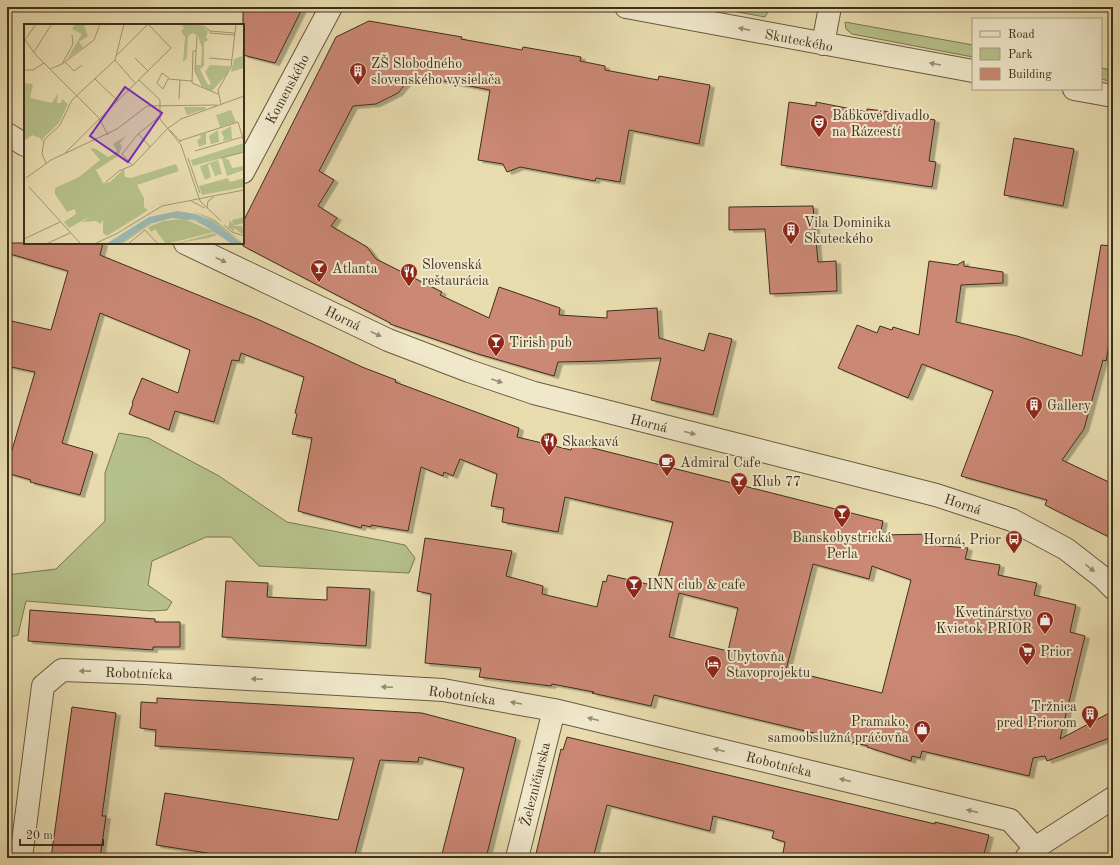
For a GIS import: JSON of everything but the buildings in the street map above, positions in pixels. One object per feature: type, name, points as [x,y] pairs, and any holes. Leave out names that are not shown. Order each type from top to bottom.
[{"type":"street","name":"Komenského","points":[[244,170],[331,7]]},
{"type":"street","name":"Skuteckého","points":[[626,7],[972,71]]},
{"type":"street","points":[[823,44],[830,7]]},
{"type":"street","points":[[1080,90],[1113,96]]},
{"type":"street","points":[[7,134],[24,144]]},
{"type":"street","name":"Horná","points":[[197,246],[388,340],[534,394],[936,495],[1012,520],[1066,549],[1102,577],[1113,588]]},
{"type":"street","name":"Robotnícka","points":[[21,858],[43,686],[62,670],[144,673],[443,690],[554,710],[1010,820],[1031,853]]},
{"type":"street","name":"Železničiarska","points":[[517,858],[554,710]]},
{"type":"street","points":[[1031,853],[1113,798]]},
{"type":"green space","points":[[710,7],[763,7],[770,8],[765,17]]},
{"type":"green space","points":[[845,22],[972,45],[972,57],[852,34],[846,29]]},
{"type":"green space","points":[[1102,68],[1113,70],[1113,82],[1102,79]]},
{"type":"green space","points":[[119,433],[148,438],[219,476],[287,522],[405,545],[415,558],[409,573],[259,566],[231,537],[206,537],[152,561],[148,585],[172,602],[167,610],[151,611],[26,601],[18,635],[7,638],[7,575],[56,569],[105,521],[105,473]]},
{"type":"place","name":"ZŠ Slobodného slovenského vysielača","points":[[358,86]]},
{"type":"place","name":"Bábkové divadlo na Rázcestí","points":[[819,138]]},
{"type":"place","name":"Vila Dominika Skuteckého","points":[[791,245]]},
{"type":"place","name":"Atlanta","points":[[319,283]]},
{"type":"place","name":"Slovenská reštaurácia","points":[[409,287]]},
{"type":"place","name":"Tirish pub","points":[[496,357]]},
{"type":"place","name":"Gallery","points":[[1034,420]]},
{"type":"place","name":"Skackavá","points":[[549,456]]},
{"type":"place","name":"Admiral Cafe","points":[[667,477]]},
{"type":"place","name":"Klub 77","points":[[739,496]]},
{"type":"place","name":"Banskobystrická Perla","points":[[842,528]]},
{"type":"place","name":"Horná, Prior","points":[[1014,554]]},
{"type":"place","name":"INN club & cafe","points":[[634,599]]},
{"type":"place","name":"Kvetinárstvo Kvietok PRIOR","points":[[1045,635]]},
{"type":"place","name":"Prior","points":[[1027,666]]},
{"type":"place","name":"Ubytovňa Stavoprojektu","points":[[713,679]]},
{"type":"place","name":"Tržnica pred Priorom","points":[[1090,729]]},
{"type":"place","name":"Pramako, samoobslužná práčovňa","points":[[922,744]]}]
